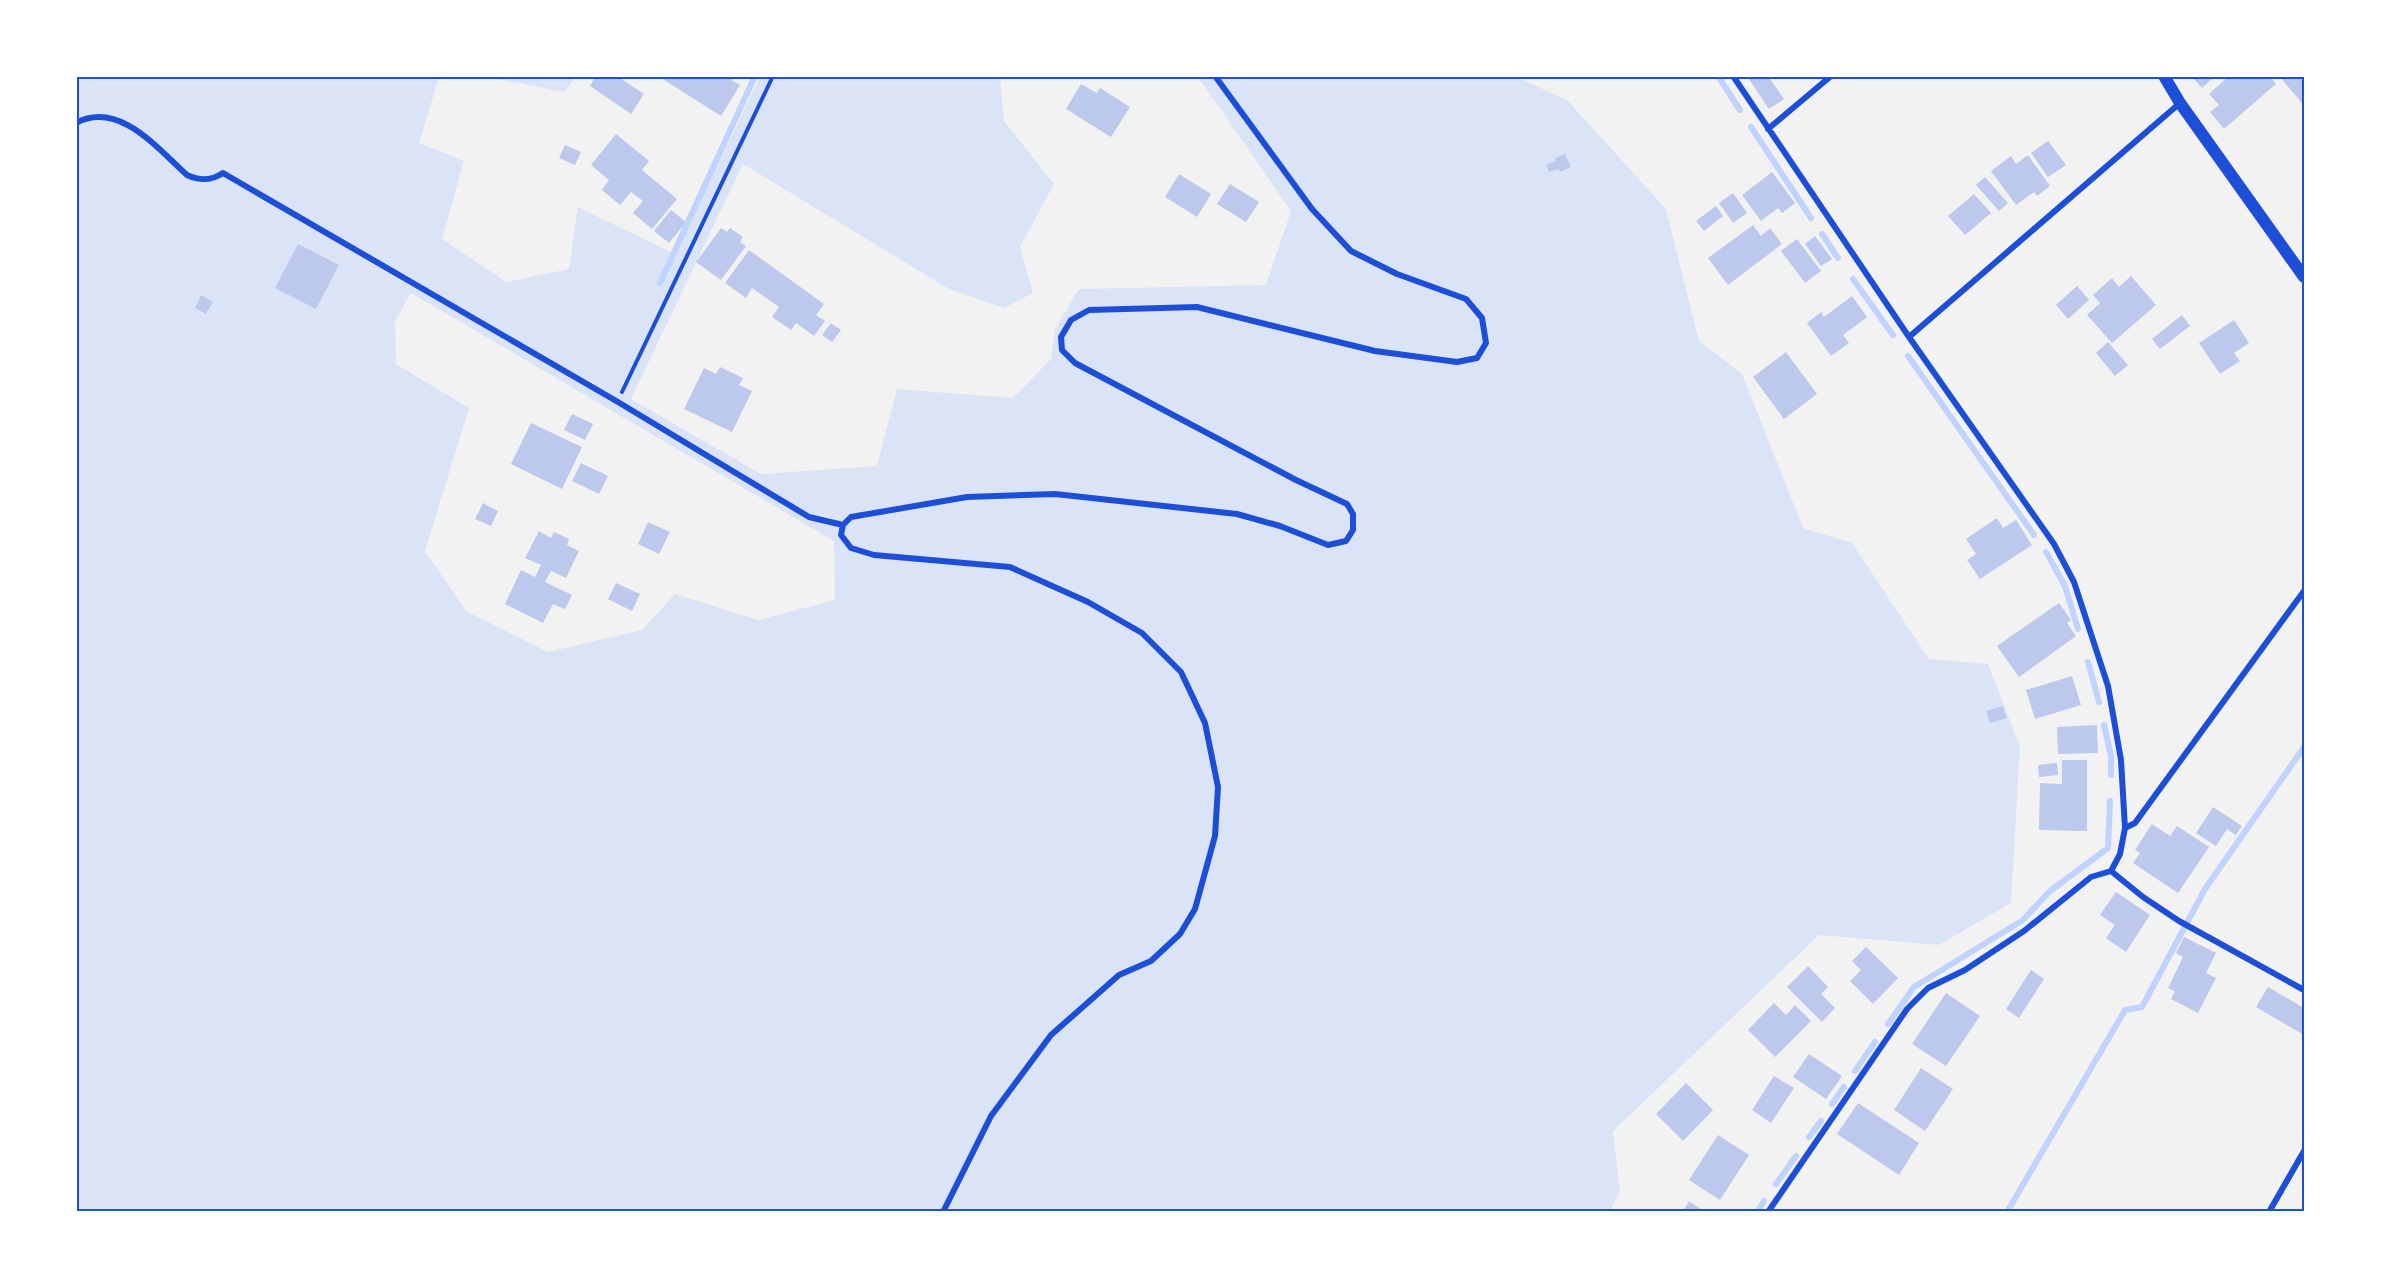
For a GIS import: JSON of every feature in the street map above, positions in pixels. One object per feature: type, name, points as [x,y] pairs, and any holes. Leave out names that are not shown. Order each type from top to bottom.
[{"type":"main road","points":[[2170,79],[2180,103],[2304,277]]},
{"type":"street","points":[[943,1212],[992,1116],[1051,1035],[1119,975],[1150,962],[1180,934],[1195,909],[1215,836],[1218,787],[1204,723],[1181,672],[1142,633],[1088,602],[1010,567],[874,555],[852,548],[841,535],[843,525],[851,517],[967,497],[1055,494],[1237,514],[1280,525],[1328,545],[1346,541],[1353,530],[1353,514],[1347,504],[1296,480],[1075,363],[1062,350],[1061,337],[1071,320],[1089,310],[1197,307],[1375,351],[1457,362],[1477,358],[1486,343],[1482,318],[1466,299],[1397,274],[1351,251],[1312,209],[1215,76]]},
{"type":"street","points":[[1733,76],[1909,337],[2054,544],[2074,582],[2108,686],[2121,760],[2125,828],[2120,854],[2111,871],[2091,877],[2024,931],[1965,970],[1928,988],[1907,1010],[1768,1212]]},
{"type":"street","points":[[1768,129],[1831,76]]},
{"type":"street","points":[[1909,337],[2180,103]]},
{"type":"street","points":[[76,123],[87,117],[112,117],[134,128],[187,175],[198,180],[215,178],[223,173],[618,402],[809,517],[843,525]]},
{"type":"street","points":[[2125,828],[2135,823],[2304,591]]},
{"type":"street","points":[[2111,871],[2143,897],[2180,921],[2304,990]]},
{"type":"street","points":[[2270,1212],[2304,1151]]},
{"type":"path","points":[[618,402],[774,76]]},
{"type":"shaded area","points":[[575,76],[565,92],[486,77]]},
{"type":"shaded area","points":[[76,77],[439,77],[419,143],[464,161],[442,239],[506,282],[569,269],[578,207],[675,254],[760,77],[1000,77],[1004,121],[1054,184],[1020,247],[1033,293],[1004,308],[949,289],[743,164],[631,399],[761,474],[877,466],[897,389],[1013,398],[1051,359],[1055,329],[1079,289],[1266,285],[1291,211],[1198,77],[1516,77],[1567,100],[1666,209],[1699,341],[1742,374],[1803,528],[1852,543],[1929,659],[1988,664],[2020,747],[2011,903],[1939,945],[1819,935],[1613,1131],[1620,1192],[1610,1211],[77,1211]],"holes":[[[411,293],[834,541],[835,600],[758,620],[675,594],[642,630],[548,652],[466,611],[425,551],[469,408],[396,364],[395,321]]]},
{"type":"building","points":[[596,76],[617,76],[644,94],[631,114],[590,86]]},
{"type":"building","points":[[658,76],[734,76],[731,80],[740,85],[721,116]]},
{"type":"building","points":[[1747,76],[1768,76],[1784,99],[1769,109]]},
{"type":"building","points":[[2197,76],[2215,76],[2202,88],[2194,79]]},
{"type":"building","points":[[2229,76],[2269,76],[2276,84],[2224,129],[2210,112],[2219,105],[2209,94]]},
{"type":"building","points":[[2279,76],[2299,76],[2304,83],[2302,103]]},
{"type":"building","points":[[1081,84],[1097,93],[1100,88],[1130,107],[1111,137],[1066,109]]},
{"type":"building","points":[[616,134],[649,161],[642,170],[677,199],[652,229],[633,213],[643,201],[631,192],[620,205],[602,190],[609,180],[591,165]]},
{"type":"building","points":[[2048,141],[2066,165],[2048,177],[2031,153]]},
{"type":"building","points":[[565,145],[581,152],[575,165],[559,158]]},
{"type":"building","points":[[1565,154],[1571,167],[1560,172],[1559,169],[1549,172],[1546,165]]},
{"type":"building","points":[[2028,155],[2050,186],[2037,196],[2034,192],[2016,205],[1991,171],[2011,156],[2016,164]]},
{"type":"building","points":[[1772,172],[1795,203],[1782,213],[1778,208],[1761,221],[1742,195]]},
{"type":"building","points":[[1179,174],[1211,194],[1197,217],[1165,197]]},
{"type":"building","points":[[1985,177],[2008,203],[1999,211],[1976,185]]},
{"type":"building","points":[[1230,184],[1259,202],[1246,222],[1217,204]]},
{"type":"building","points":[[1733,193],[1747,213],[1733,223],[1719,203]]},
{"type":"building","points":[[1974,194],[1991,213],[1965,235],[1948,216]]},
{"type":"building","points":[[1716,206],[1723,216],[1704,231],[1696,221]]},
{"type":"building","points":[[671,210],[686,222],[669,243],[654,231]]},
{"type":"building","points":[[1753,225],[1761,236],[1770,228],[1782,244],[1728,285],[1708,258]]},
{"type":"building","points":[[721,228],[727,232],[730,228],[743,237],[740,242],[746,246],[721,280],[696,262]]},
{"type":"building","points":[[1815,236],[1832,259],[1821,266],[1805,244]]},
{"type":"building","points":[[1797,239],[1821,271],[1805,283],[1781,251]]},
{"type":"building","points":[[298,244],[339,265],[316,309],[275,288]]},
{"type":"building","points":[[749,250],[824,304],[816,315],[825,321],[814,336],[796,323],[791,330],[772,317],[779,307],[752,288],[746,298],[725,283]]},
{"type":"building","points":[[2131,276],[2156,305],[2112,343],[2087,315],[2100,303],[2093,295],[2112,278],[2119,287]]},
{"type":"building","points":[[2077,286],[2089,300],[2068,319],[2056,305]]},
{"type":"building","points":[[201,295],[213,302],[206,314],[195,308]]},
{"type":"building","points":[[1852,296],[1867,317],[1843,335],[1849,343],[1831,356],[1807,323],[1821,312],[1824,317]]},
{"type":"building","points":[[2182,315],[2190,326],[2160,349],[2152,339]]},
{"type":"building","points":[[2234,320],[2249,343],[2234,353],[2240,361],[2220,374],[2199,343]]},
{"type":"building","points":[[831,323],[841,330],[832,342],[822,335]]},
{"type":"building","points":[[2108,342],[2128,365],[2115,376],[2096,353]]},
{"type":"building","points":[[1786,352],[1817,394],[1784,419],[1753,377]]},
{"type":"building","points":[[720,367],[743,378],[739,385],[752,391],[732,432],[684,409],[704,368],[716,374]]},
{"type":"building","points":[[572,414],[593,424],[585,440],[564,430]]},
{"type":"building","points":[[531,423],[582,447],[562,489],[511,464]]},
{"type":"building","points":[[581,463],[608,476],[599,494],[572,481]]},
{"type":"building","points":[[483,503],[498,511],[491,526],[475,519]]},
{"type":"building","points":[[1997,518],[2003,528],[2016,520],[2032,545],[1980,579],[1967,560],[1976,554],[1966,539]]},
{"type":"building","points":[[648,522],[670,532],[659,554],[638,544]]},
{"type":"building","points":[[539,531],[551,538],[554,532],[569,539],[567,545],[579,551],[566,578],[551,571],[545,582],[572,595],[565,609],[553,604],[543,623],[505,604],[521,570],[535,577],[541,565],[525,558]]},
{"type":"building","points":[[616,583],[640,594],[632,611],[608,599]]},
{"type":"building","points":[[2059,603],[2071,620],[2067,623],[2076,636],[2019,677],[1997,646]]},
{"type":"building","points":[[2072,676],[2081,705],[2035,719],[2026,690]]},
{"type":"building","points":[[2003,706],[2007,718],[1990,723],[1986,711]]},
{"type":"building","points":[[2097,725],[2098,753],[2058,754],[2057,727]]},
{"type":"building","points":[[2062,760],[2087,760],[2087,831],[2039,830],[2040,783],[2062,784]]},
{"type":"building","points":[[2057,763],[2058,775],[2039,777],[2038,765]]},
{"type":"building","points":[[2213,807],[2242,826],[2236,835],[2227,829],[2216,846],[2196,833]]},
{"type":"building","points":[[2152,824],[2170,836],[2177,826],[2209,847],[2178,893],[2133,863],[2140,853],[2135,850]]},
{"type":"building","points":[[2116,892],[2150,915],[2126,952],[2106,938],[2115,925],[2100,915]]},
{"type":"building","points":[[2184,937],[2216,953],[2206,973],[2216,978],[2198,1013],[2171,999],[2175,991],[2168,988],[2183,957],[2176,953]]},
{"type":"building","points":[[1866,947],[1898,978],[1873,1004],[1850,981],[1861,970],[1852,961]]},
{"type":"building","points":[[1808,966],[1828,987],[1821,994],[1835,1008],[1822,1022],[1787,987]]},
{"type":"building","points":[[2031,970],[2044,979],[2019,1018],[2006,1009]]},
{"type":"building","points":[[2268,987],[2304,1008],[2304,1035],[2256,1007]]},
{"type":"building","points":[[1946,993],[1980,1016],[1946,1066],[1912,1044]]},
{"type":"building","points":[[1774,1003],[1786,1015],[1795,1005],[1811,1021],[1775,1057],[1748,1030]]},
{"type":"building","points":[[1809,1054],[1842,1076],[1826,1099],[1793,1077]]},
{"type":"building","points":[[1921,1068],[1953,1089],[1925,1131],[1894,1110]]},
{"type":"building","points":[[1774,1076],[1794,1088],[1771,1123],[1752,1110]]},
{"type":"building","points":[[1686,1083],[1713,1110],[1683,1141],[1656,1114]]},
{"type":"building","points":[[1858,1103],[1919,1143],[1899,1175],[1837,1134]]},
{"type":"building","points":[[1718,1135],[1749,1155],[1720,1200],[1689,1180]]},
{"type":"building","points":[[1689,1201],[1705,1212],[1683,1212]]},
{"type":"waterway","points":[[660,283],[755,76]]},
{"type":"waterway","points":[[1718,76],[1740,110]]},
{"type":"waterway","points":[[1751,127],[1811,218]]},
{"type":"waterway","points":[[1822,234],[1838,258]]},
{"type":"waterway","points":[[1853,279],[1893,335]]},
{"type":"waterway","points":[[1908,356],[2034,535]]},
{"type":"waterway","points":[[2046,552],[2065,586],[2078,629]]},
{"type":"waterway","points":[[2088,662],[2099,702]]},
{"type":"waterway","points":[[2104,725],[2111,756],[2111,775]]},
{"type":"waterway","points":[[2007,1212],[2125,1010],[2142,1007],[2205,889],[2304,747]]},
{"type":"waterway","points":[[1888,1024],[1914,987],[2023,920],[2050,891],[2108,848],[2110,801]]},
{"type":"waterway","points":[[1855,1071],[1875,1042]]},
{"type":"waterway","points":[[1832,1104],[1844,1087]]},
{"type":"waterway","points":[[1809,1137],[1821,1121]]},
{"type":"waterway","points":[[1776,1184],[1796,1156]]},
{"type":"waterway","points":[[1757,1212],[1764,1201]]}]
